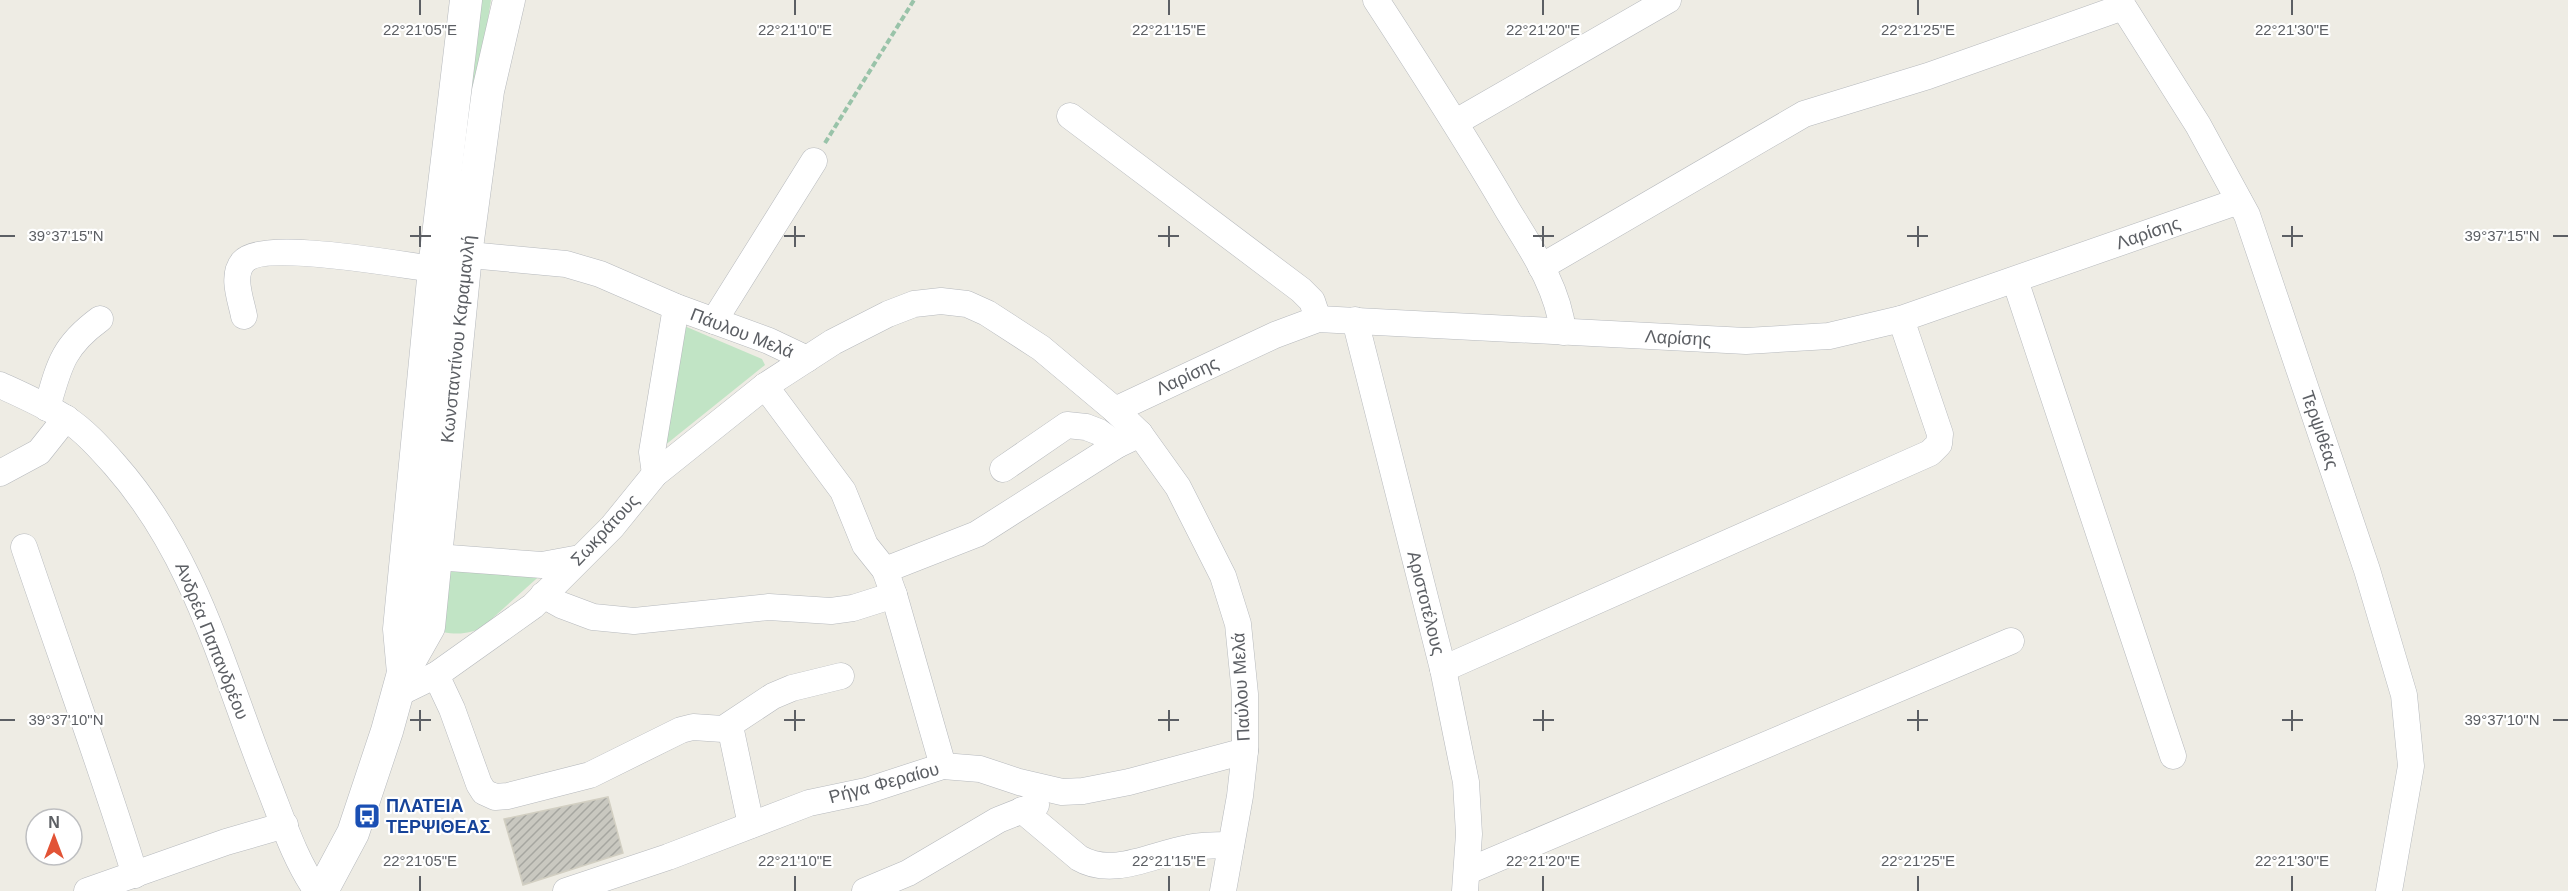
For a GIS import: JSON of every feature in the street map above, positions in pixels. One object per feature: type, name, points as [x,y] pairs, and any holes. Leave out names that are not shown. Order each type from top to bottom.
[{"type":"street","name":"Κωνσταντίνου Καραμανλή","points":[[400,683],[399,629],[445,259],[466,0]]},
{"type":"street","name":"Κωνσταντίνου Καραμανλή","points":[[322,891],[353,833],[400,683],[429,627],[436,557],[445,259],[489,91],[509,0]]},
{"type":"street","points":[[1376,0],[1456,122],[1541,267],[1558,305],[1563,332]]},
{"type":"street","points":[[1456,122],[1668,0]]},
{"type":"street","points":[[1541,267],[1804,114],[1928,76],[2121,3]]},
{"type":"street","name":"Τερψιθέας","points":[[2121,3],[2198,125],[2247,215],[2367,570],[2404,695],[2411,766],[2389,891]]},
{"type":"street","points":[[1070,116],[1301,290],[1312,301],[1318,319]]},
{"type":"street","points":[[714,321],[814,161]]},
{"type":"street","name":"Λαρίσης","points":[[1115,410],[1275,334],[1318,319],[1746,342],[1829,336],[1901,319],[2239,201]]},
{"type":"street","name":"Πάυλου Μελά","points":[[244,316],[238,283],[239,268],[244,261],[256,254],[273,252],[566,264],[600,274],[676,307],[807,358],[860,327],[914,304],[941,301],[967,304],[987,313],[1041,348],[1115,410]]},
{"type":"street","points":[[2015,280],[2173,756]]},
{"type":"street","points":[[655,474],[652,452],[657,410],[676,307]]},
{"type":"street","points":[[0,473],[39,452],[56,413],[64,357],[71,344],[100,319]]},
{"type":"street","points":[[1443,669],[1930,453],[1939,444],[1940,434],[1901,319]]},
{"type":"street","name":"Αριστοτέλους","points":[[1355,320],[1443,669],[1466,782],[1469,834],[1466,881]]},
{"type":"street","name":"Σωκράτους","points":[[400,683],[436,675],[506,626],[543,595],[612,527],[655,474],[765,386],[807,358]]},
{"type":"street","name":"Ανδρέα Παπανδρέου","points":[[0,385],[56,413],[103,451],[130,483],[178,555],[207,620],[285,825],[308,878],[317,891]]},
{"type":"street","points":[[765,386],[843,491],[865,545],[885,570],[944,766]]},
{"type":"street","name":"Παύλου Μελά","points":[[1115,410],[1140,434],[1179,487],[1223,576],[1238,624],[1245,693],[1245,751],[1240,796],[1223,891]]},
{"type":"street","points":[[1003,469],[1067,426],[1086,427],[1099,432],[1117,445]]},
{"type":"street","points":[[885,570],[977,534],[1117,445],[1140,434]]},
{"type":"street","points":[[24,548],[104,774],[135,875]]},
{"type":"street","points":[[436,557],[542,565],[580,558]]},
{"type":"street","points":[[543,595],[592,617],[634,621],[769,607],[831,611],[854,608],[894,595]]},
{"type":"street","points":[[1466,881],[2011,641]]},
{"type":"street","points":[[436,675],[452,709],[473,774],[484,792],[495,797],[508,796],[590,775],[681,730],[693,727],[723,729],[773,696],[792,688],[841,676]]},
{"type":"street","points":[[730,726],[751,825]]},
{"type":"street","name":"Ρήγα Φεραίου","points":[[567,891],[668,857],[809,803],[866,791],[944,766],[980,770],[1057,791],[1083,791],[1129,782],[1245,751]]},
{"type":"street","points":[[866,891],[887,884],[919,880],[998,820],[1038,804],[1057,791]]},
{"type":"street","points":[[1022,810],[1089,864],[1126,864],[1187,848],[1230,845]]},
{"type":"street","points":[[94,890],[226,842],[285,825]]},
{"type":"path","points":[[814,161],[914,0]]},
{"type":"green space","points":[[476,0],[491,0],[453,242]]},
{"type":"green space","points":[[682,325],[762,359],[765,365],[664,446]]},
{"type":"green space","points":[[449,567],[545,571],[484,626],[469,632],[454,633],[443,632]]},
{"type":"building","points":[[608,797],[623,853],[523,885],[504,819]]},
{"type":"place","name":"ΠΛΑΤΕΙΑ ΤΕΡΨΙΘΕΑΣ","points":[[367,816]]}]
